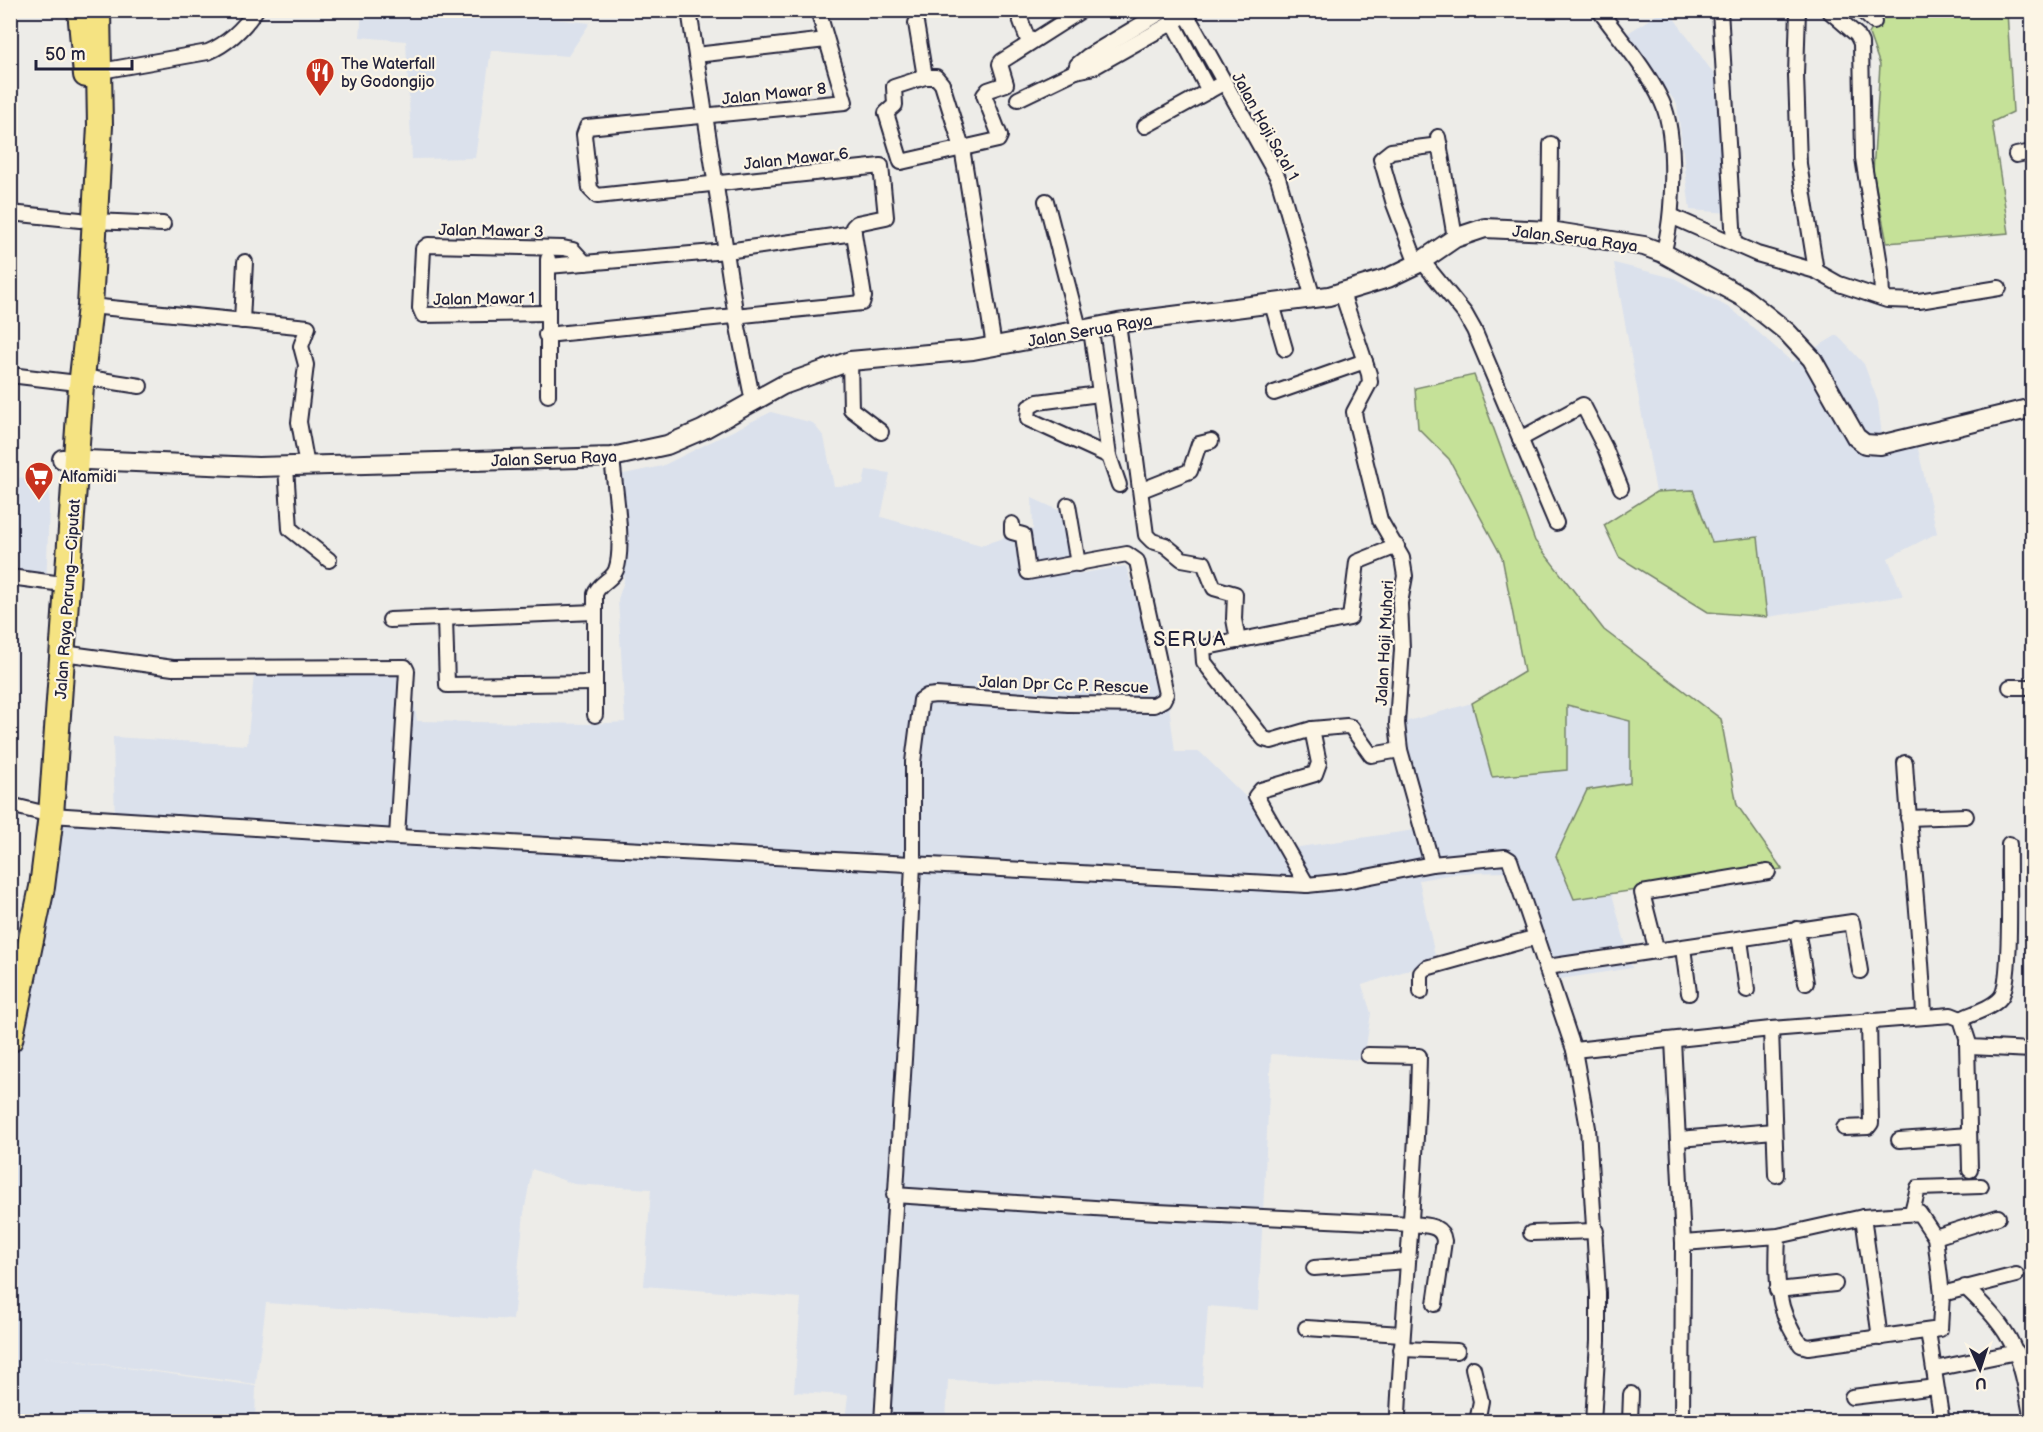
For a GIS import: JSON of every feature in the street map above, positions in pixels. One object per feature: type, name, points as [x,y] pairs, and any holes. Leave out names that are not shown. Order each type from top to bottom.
[{"type":"highway","name":"Jalan Raya Parung—Ciputat","points":[[10,1040],[42,887],[43,813],[55,583],[76,380],[78,220],[87,125],[80,10]]},
{"type":"highway","name":"Jalan Raya Parung—Ciputat","points":[[76,380],[90,306],[78,220],[101,71],[98,10]]},
{"type":"highway","name":"Jalan Raya Parung—Ciputat","points":[[12,969],[31,885],[43,813],[63,653],[69,460]]},
{"type":"main road","name":"Jalan Serua Raya","points":[[69,460],[286,467],[612,458],[667,445],[702,430],[801,377],[850,361],[921,356],[994,346],[1086,331],[1118,323],[1272,304],[1342,292],[1388,278],[1420,262],[1455,238],[1485,228],[1550,231],[1613,240],[1663,252],[1743,297],[1787,332],[1812,359],[1851,429],[1865,444],[1880,445],[1914,438],[2032,408]]},
{"type":"street","points":[[101,71],[208,52],[225,45],[246,25],[256,10]]},
{"type":"street","points":[[689,10],[736,317],[753,402]]},
{"type":"street","points":[[696,55],[826,40],[818,10]]},
{"type":"street","points":[[1017,10],[1029,43]]},
{"type":"street","points":[[994,346],[962,148],[942,84],[936,77],[925,77],[894,87],[895,105],[886,113],[898,160],[962,148],[1000,138],[985,92],[1006,84],[1000,64],[1082,10]]},
{"type":"street","points":[[1076,71],[1077,65],[1088,56],[1165,10]]},
{"type":"street","points":[[1599,10],[1664,105],[1670,153],[1671,216],[1663,252]]},
{"type":"street","points":[[1720,10],[1734,243]]},
{"type":"street","points":[[1798,10],[1796,75],[1800,164],[1816,271]]},
{"type":"street","points":[[1828,10],[1857,35],[1861,43],[1863,158],[1884,299]]},
{"type":"street","points":[[1861,10],[1874,21]]},
{"type":"street","points":[[1018,99],[1076,71],[1095,67],[1173,23],[1185,13]]},
{"type":"street","name":"Jalan Haji Sa'al 1","points":[[1185,13],[1278,178],[1313,298]]},
{"type":"street","points":[[916,23],[925,77]]},
{"type":"street","points":[[1173,23],[1209,91]]},
{"type":"street","name":"Jalan Mawar 8","points":[[715,184],[597,195],[590,189],[584,129],[845,102],[826,40]]},
{"type":"street","points":[[1145,126],[1223,83]]},
{"type":"street","points":[[1455,238],[1439,141],[1391,151],[1381,159],[1420,262],[1465,314],[1474,330],[1556,523]]},
{"type":"street","points":[[1550,231],[1551,144]]},
{"type":"street","points":[[2016,155],[2032,152]]},
{"type":"street","name":"Jalan Mawar 6","points":[[715,184],[881,166],[886,217],[854,224],[854,233]]},
{"type":"street","points":[[1046,201],[1086,331],[1109,456],[1119,485]]},
{"type":"street","points":[[10,213],[78,220],[163,224]]},
{"type":"street","points":[[1671,216],[1757,254],[1816,271],[1839,284],[1884,299],[1919,301],[1999,288]]},
{"type":"street","points":[[546,335],[862,303],[864,297],[854,233],[727,251],[548,266]]},
{"type":"street","name":"Jalan Mawar 3","points":[[423,315],[420,308],[425,246],[548,246],[573,250],[585,262]]},
{"type":"street","points":[[548,246],[546,335],[548,395]]},
{"type":"street","points":[[242,321],[245,262]]},
{"type":"street","name":"Jalan Haji Muhari","points":[[1342,292],[1370,382],[1356,405],[1356,423],[1374,503],[1380,520],[1397,546],[1405,576],[1400,603],[1402,649],[1396,709],[1400,750],[1432,864]]},
{"type":"street","points":[[1272,304],[1285,349]]},
{"type":"street","points":[[90,306],[308,327],[301,346],[306,364],[299,422],[307,466]]},
{"type":"street","name":"Jalan Mawar 1","points":[[423,315],[547,313]]},
{"type":"street","points":[[1118,323],[1149,539]]},
{"type":"street","points":[[850,361],[852,409],[881,432]]},
{"type":"street","points":[[1274,393],[1365,361]]},
{"type":"street","points":[[10,375],[140,386]]},
{"type":"street","points":[[1099,394],[1038,402],[1029,407],[1028,419],[1109,456]]},
{"type":"street","points":[[1520,439],[1583,405],[1605,448],[1620,488]]},
{"type":"street","points":[[1142,490],[1190,471],[1199,444],[1210,441]]},
{"type":"street","points":[[595,715],[597,590],[613,575],[618,564],[618,520],[612,458]]},
{"type":"street","points":[[286,467],[290,529],[329,560]]},
{"type":"street","points":[[1068,505],[1078,564]]},
{"type":"street","points":[[1011,524],[1012,532],[1023,535],[1028,572],[1127,554],[1132,556],[1149,539]]},
{"type":"street","points":[[1149,539],[1165,545],[1182,559],[1204,563],[1214,588],[1233,592],[1238,641]]},
{"type":"street","points":[[1397,546],[1358,562],[1350,618],[1207,647],[1203,648],[1201,654],[1204,662],[1264,739],[1271,741],[1312,729],[1344,725],[1352,727],[1360,742],[1374,756],[1400,750]]},
{"type":"street","name":"Jalan Dpr Cc P. Rescue","points":[[913,863],[913,762],[919,709],[921,700],[927,696],[1109,705],[1154,705],[1163,700],[1166,694],[1162,673],[1137,561],[1132,556]]},
{"type":"street","points":[[10,577],[55,583]]},
{"type":"street","points":[[390,620],[596,612]]},
{"type":"street","points":[[445,618],[447,685],[595,682]]},
{"type":"street","points":[[63,653],[173,668],[405,667],[407,671],[397,837]]},
{"type":"street","points":[[2010,687],[2032,687]]},
{"type":"street","points":[[1307,885],[1256,796],[1261,790],[1315,774],[1319,763],[1312,729]]},
{"type":"street","points":[[1905,763],[1922,962],[1924,1016]]},
{"type":"street","points":[[10,805],[43,813],[397,837],[1307,885],[1346,881],[1432,864],[1497,857],[1510,860],[1574,1050],[1588,1128],[1596,1231],[1598,1341],[1593,1422]]},
{"type":"street","points":[[1908,818],[1966,816]]},
{"type":"street","points":[[1961,1019],[1996,1002],[2004,993],[2008,957],[2008,844]]},
{"type":"street","points":[[882,1422],[906,1026],[913,863]]},
{"type":"street","points":[[1657,952],[1642,893],[1768,872]]},
{"type":"street","points":[[1547,967],[1740,940],[1852,921],[1860,971]]},
{"type":"street","points":[[1797,929],[1806,982]]},
{"type":"street","points":[[1421,992],[1421,973],[1426,968],[1537,937]]},
{"type":"street","points":[[1740,940],[1747,990]]},
{"type":"street","points":[[1683,948],[1689,993]]},
{"type":"street","points":[[1574,1050],[1771,1029],[1951,1014],[1961,1019],[1967,1042],[1970,1170]]},
{"type":"street","points":[[1845,1128],[1868,1127],[1871,1123],[1869,1020]]},
{"type":"street","points":[[1771,1029],[1776,1175]]},
{"type":"street","points":[[1673,1040],[1683,1243],[1682,1422]]},
{"type":"street","points":[[1967,1042],[1973,1048],[2032,1050]]},
{"type":"street","points":[[1368,1055],[1419,1056],[1412,1224],[1406,1261],[1398,1414]]},
{"type":"street","points":[[1679,1139],[1774,1131]]},
{"type":"street","points":[[1899,1140],[1969,1135]]},
{"type":"street","points":[[1912,1212],[1918,1188],[1981,1186]]},
{"type":"street","points":[[894,1195],[1436,1227],[1443,1235],[1434,1304]]},
{"type":"street","points":[[1683,1243],[1778,1236],[1863,1217],[1912,1212],[1922,1216],[1935,1237],[1942,1294],[1940,1329],[1808,1347],[1801,1345],[1786,1317],[1777,1290],[1778,1236]]},
{"type":"street","points":[[1863,1217],[1880,1338]]},
{"type":"street","points":[[1935,1237],[1998,1217]]},
{"type":"street","points":[[1531,1233],[1596,1231]]},
{"type":"street","points":[[1314,1268],[1406,1261]]},
{"type":"street","points":[[1942,1294],[2016,1275]]},
{"type":"street","points":[[1777,1290],[1834,1284]]},
{"type":"street","points":[[1965,1287],[2003,1325],[2018,1352],[2028,1377],[2032,1420]]},
{"type":"street","points":[[1306,1328],[1402,1334]]},
{"type":"street","points":[[1928,1331],[1942,1422]]},
{"type":"street","points":[[1401,1349],[1457,1351]]},
{"type":"street","points":[[1934,1369],[2018,1352]]},
{"type":"street","points":[[1473,1368],[1479,1384],[1481,1401],[1478,1422]]},
{"type":"street","points":[[1852,1397],[1936,1387]]},
{"type":"street","points":[[1630,1422],[1631,1394]]},
{"type":"shaded area","points":[[476,10],[590,23],[568,56],[491,50],[475,158],[412,159],[406,41],[360,37],[362,11]]},
{"type":"shaded area","points":[[1662,11],[1669,11],[1723,87],[1729,213],[1690,210],[1677,104],[1625,35]]},
{"type":"shaded area","points":[[1614,263],[1674,278],[1733,310],[1792,362],[1837,335],[1864,364],[1878,402],[1883,445],[1916,440],[1937,533],[1888,558],[1903,596],[1767,617],[1758,537],[1712,542],[1693,491],[1656,492]]},
{"type":"shaded area","points":[[771,412],[813,423],[824,437],[834,486],[863,485],[866,470],[890,473],[881,517],[981,545],[1033,529],[1032,498],[1065,513],[1076,574],[1126,566],[1169,706],[1175,752],[1200,752],[1252,803],[1286,849],[1421,829],[1401,723],[1472,703],[1492,777],[1566,705],[1630,721],[1630,783],[1574,899],[1612,894],[1632,968],[1547,981],[1512,872],[1460,873],[1419,880],[1436,961],[1362,985],[1371,1013],[1364,1060],[1271,1054],[1258,1310],[1208,1306],[1202,1387],[948,1380],[946,1421],[845,1421],[848,1395],[794,1392],[801,1298],[644,1286],[651,1189],[574,1184],[532,1169],[524,1213],[513,1320],[266,1303],[256,1384],[40,1356],[256,1386],[255,1421],[11,1421],[11,1071],[47,899],[58,817],[115,823],[113,737],[247,745],[254,675],[278,672],[410,674],[417,721],[591,724],[625,722],[618,599],[624,581],[619,475],[662,466]]},
{"type":"shaded area","points":[[10,477],[50,479],[46,589],[11,587]]},
{"type":"green space","points":[[1882,11],[2007,11],[2013,112],[1992,122],[2009,233],[1887,243],[1873,172],[1880,65],[1869,34]]},
{"type":"green space","points":[[1474,375],[1535,541],[1604,630],[1721,719],[1737,805],[1782,869],[1574,899],[1556,856],[1587,790],[1630,783],[1630,721],[1567,705],[1567,770],[1492,777],[1472,703],[1524,672],[1502,557],[1449,459],[1418,428],[1415,388]]},
{"type":"green space","points":[[1693,490],[1712,542],[1758,537],[1767,617],[1708,612],[1619,557],[1604,525],[1656,492]]},
{"type":"place","name":"The Waterfall by Godongijo","points":[[320,98]]},
{"type":"place","name":"Alfamidi","points":[[39,502]]},
{"type":"district","name":"SERUA","points":[[1190,639]]}]
